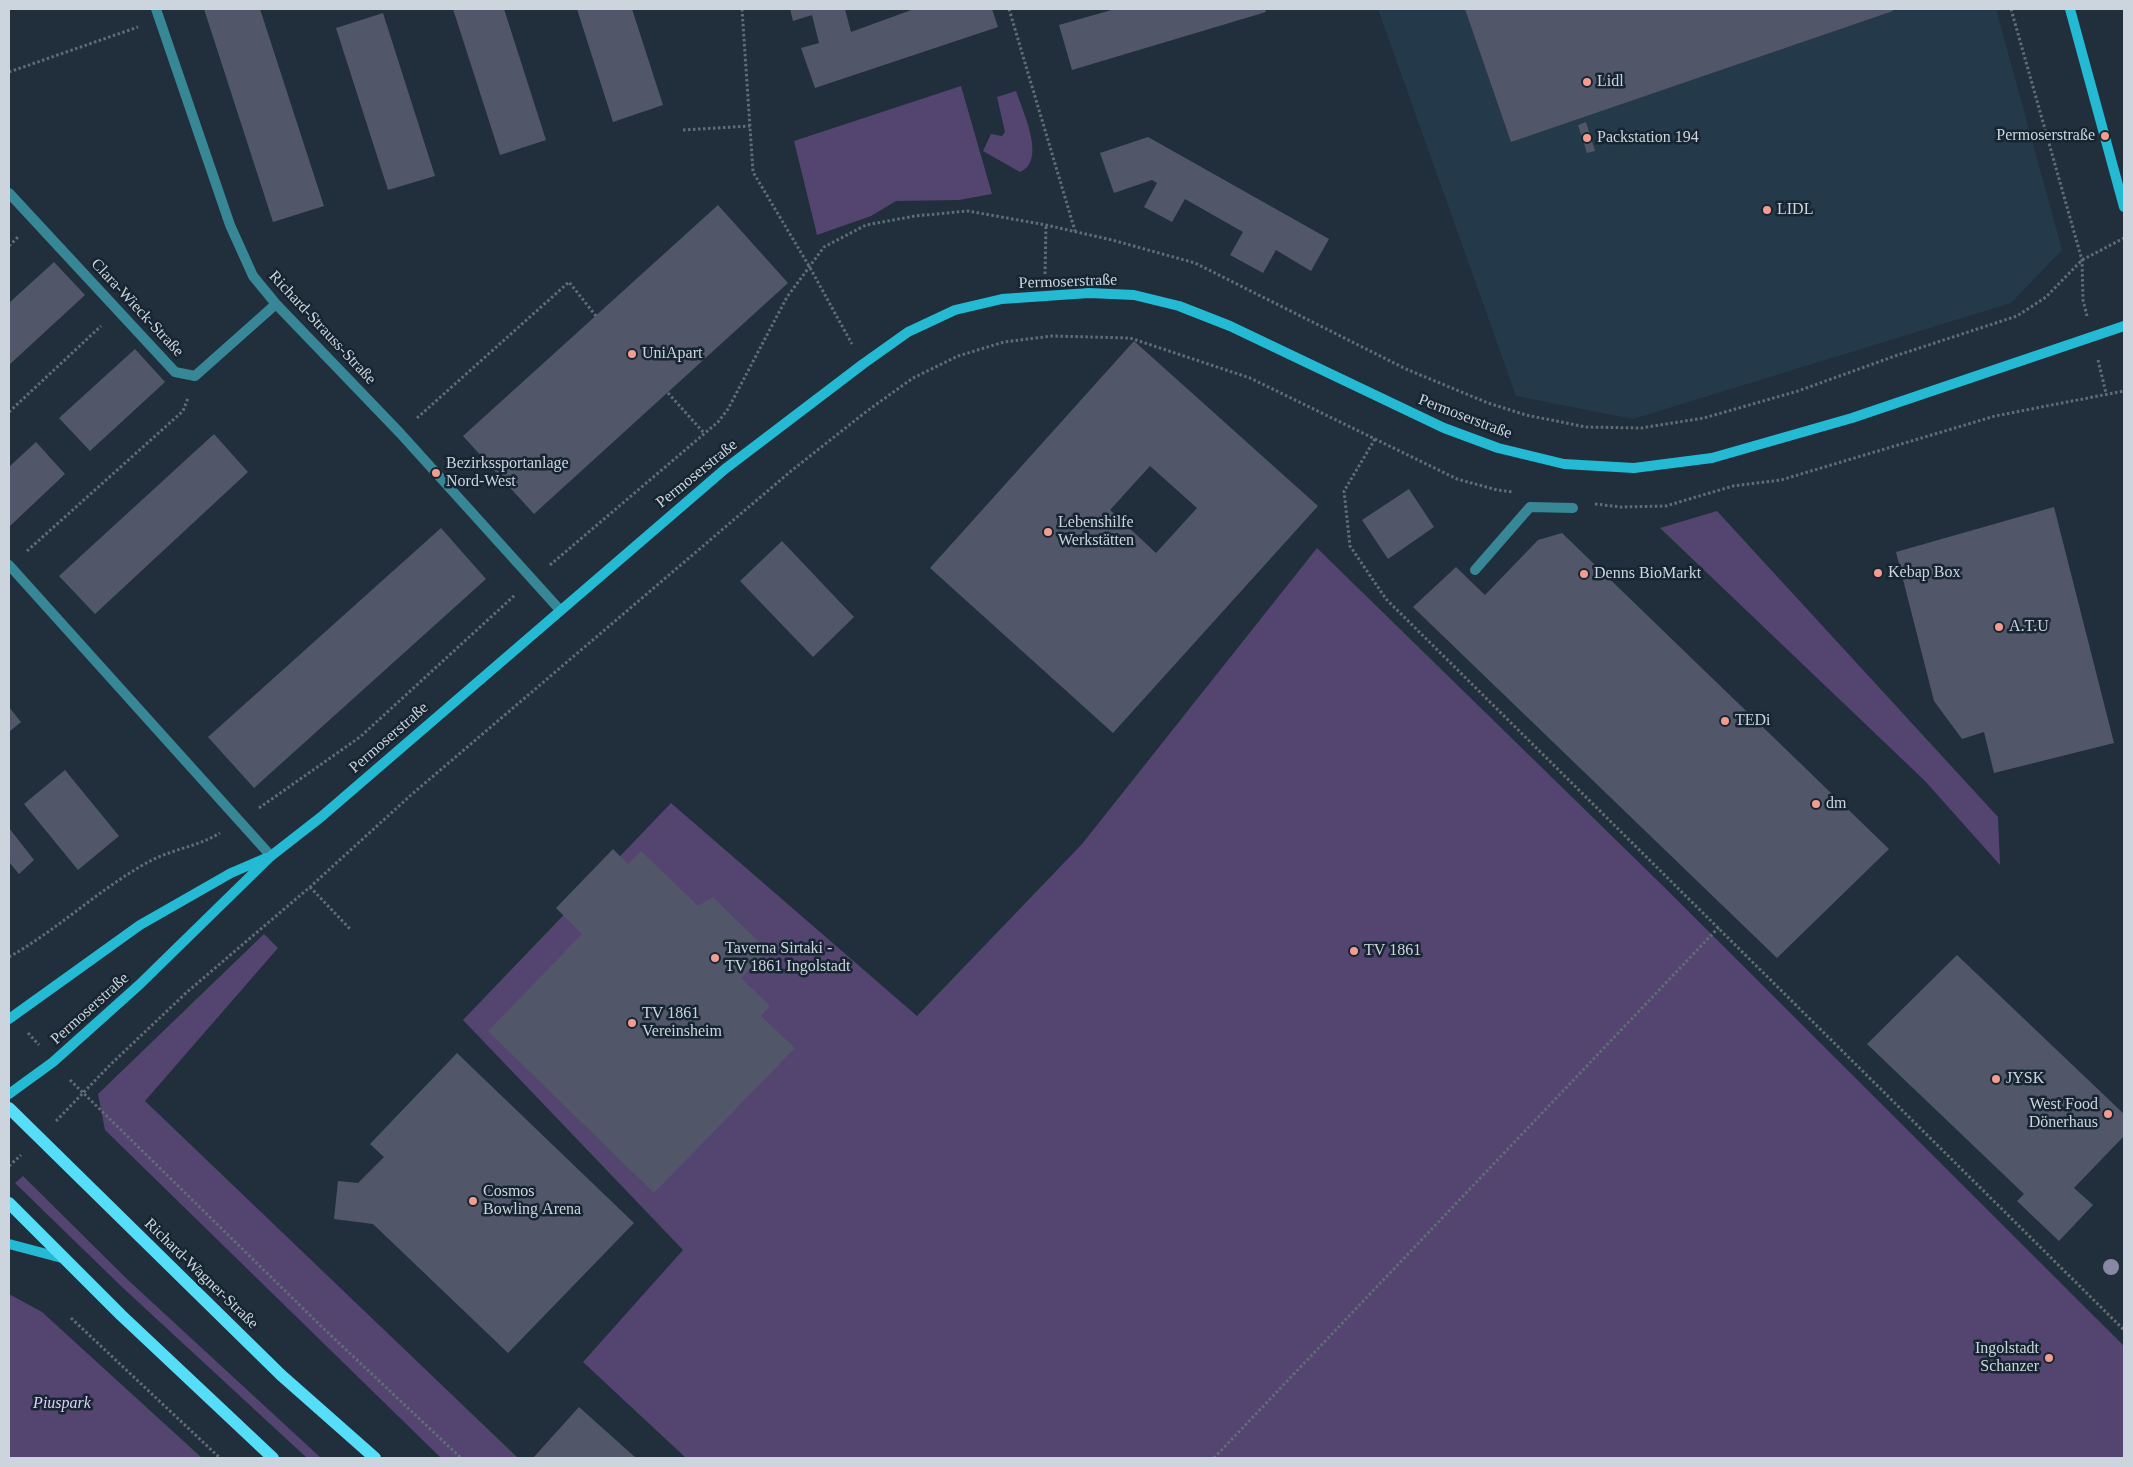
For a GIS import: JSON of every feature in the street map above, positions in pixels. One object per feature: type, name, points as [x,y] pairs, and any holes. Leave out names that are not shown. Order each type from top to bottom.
[{"type":"main road","name":"Richard-Wagner-Straße","points":[[9,1108],[281,1375],[375,1458]]},
{"type":"main road","points":[[9,1203],[62,1258],[228,1418],[273,1458]]},
{"type":"street","points":[[2070,9],[2124,207]]},
{"type":"street","name":"Richard-Strauss-Straße","points":[[158,14],[230,225],[253,276],[276,304],[400,433],[560,610]]},
{"type":"street","name":"Clara-Wieck-Straße","points":[[9,193],[176,372],[195,376]]},
{"type":"street","name":"Permoserstraße","points":[[9,1094],[53,1062],[139,985],[271,856],[335,805],[725,469],[908,332],[955,310],[1002,299],[1089,293],[1134,295],[1179,306],[1230,326],[1444,428],[1498,448],[1564,464],[1634,468],[1712,458],[1852,418],[2124,326]]},
{"type":"street","points":[[195,376],[276,304]]},
{"type":"street","points":[[1475,570],[1530,507],[1573,508]]},
{"type":"street","points":[[9,566],[271,856]]},
{"type":"street","name":"Permoserstraße","points":[[9,1019],[140,925],[231,873],[271,856]]},
{"type":"street","points":[[9,1244],[62,1258]]},
{"type":"path","points":[[742,9],[753,172],[809,266],[863,364]]},
{"type":"path","points":[[1009,9],[1076,232]]},
{"type":"path","points":[[2011,9],[2082,260],[2083,300],[2106,393]]},
{"type":"path","points":[[9,72],[158,14]]},
{"type":"path","points":[[683,130],[750,126]]},
{"type":"path","points":[[9,957],[106,889],[154,860],[209,840],[288,789],[360,737],[532,580],[718,422],[728,409],[787,297],[809,266],[824,247],[866,225],[916,216],[968,211],[1046,225],[1195,263],[1406,369],[1488,403],[1526,415],[1586,428],[1640,428],[1704,418],[1798,391],[1895,356],[2018,316],[2046,297],[2082,260],[2124,238]]},
{"type":"path","points":[[1045,297],[1046,225]]},
{"type":"path","points":[[400,433],[569,282],[596,316]]},
{"type":"path","points":[[9,412],[118,311]]},
{"type":"path","points":[[461,1458],[324,1329],[83,1094],[110,1065],[187,992],[310,887],[411,795],[791,471],[867,411],[913,378],[958,356],[1004,342],[1052,336],[1130,338],[1250,378],[1457,479],[1497,490],[1514,492]]},
{"type":"path","points":[[9,566],[183,411],[195,376]]},
{"type":"path","points":[[1587,503],[1621,507],[1666,506],[1733,486],[1781,480],[1995,416],[2124,390]]},
{"type":"path","points":[[668,393],[704,432]]},
{"type":"path","points":[[1375,438],[1344,491],[1350,546],[1386,599],[2124,1330]]},
{"type":"path","points":[[310,887],[350,929]]},
{"type":"path","points":[[1214,1458],[1719,927]]},
{"type":"path","points":[[71,1318],[220,1458]]},
{"type":"shaded area","name":"LIDL","points":[[1378,9],[1996,9],[2062,250],[2011,303],[1633,419],[1516,396]]},
{"type":"green space","points":[[961,86],[992,194],[959,200],[896,201],[871,216],[817,235],[794,141]]},
{"type":"green space","points":[[1016,91],[1031,135],[1032,147],[1032,158],[1028,166],[1020,172],[983,151],[991,134],[1002,136],[1005,132],[997,97]]},
{"type":"green space","points":[[1717,511],[1998,817],[2000,865],[1925,781],[1660,528]]},
{"type":"green space","name":"TV 1861","points":[[1317,548],[1662,885],[2124,1346],[2124,1458],[686,1458],[583,1362],[683,1250],[463,1020],[671,803],[917,1016],[1082,844]]},
{"type":"green space","points":[[264,934],[278,948],[145,1101],[518,1458],[441,1458],[105,1130],[98,1094]]},
{"type":"green space","points":[[23,1176],[128,1280],[321,1458],[307,1458],[122,1287],[15,1183]]},
{"type":"green space","name":"Piuspark","points":[[9,1294],[42,1312],[202,1458],[9,1458]]},
{"type":"building","points":[[204,9],[260,9],[324,206],[273,222]]},
{"type":"building","points":[[453,9],[504,9],[546,140],[500,155]]},
{"type":"building","points":[[577,9],[632,9],[663,105],[613,122]]},
{"type":"building","points":[[790,9],[845,9],[851,32],[914,9],[992,9],[998,27],[815,88],[801,48],[819,43],[812,15],[793,21]]},
{"type":"building","points":[[1115,9],[1265,9],[1266,12],[1072,70],[1059,25]]},
{"type":"building","name":"Lidl","points":[[1465,9],[1892,9],[1893,11],[1511,142]]},
{"type":"building","points":[[383,13],[435,176],[388,190],[336,28]]},
{"type":"building","name":"Packstation 194","points":[[1586,122],[1595,151],[1587,153],[1578,125]]},
{"type":"building","points":[[1148,137],[1329,239],[1311,271],[1276,250],[1263,273],[1230,255],[1243,232],[1185,199],[1172,222],[1144,207],[1157,183],[1152,180],[1114,193],[1100,153]]},
{"type":"building","name":"UniApart","points":[[718,205],[788,283],[534,514],[463,436]]},
{"type":"building","points":[[54,262],[85,295],[9,365],[9,303]]},
{"type":"building","name":"Lebenshilfe Werkstätten","points":[[1134,341],[1318,506],[1113,733],[930,568]],"holes":[[[1150,466],[1197,508],[1156,553],[1110,510]]]},
{"type":"building","points":[[135,349],[165,382],[90,451],[59,418]]},
{"type":"building","points":[[214,434],[248,472],[95,614],[59,576]]},
{"type":"building","points":[[36,442],[65,474],[9,527],[9,467]]},
{"type":"building","points":[[1409,489],[1434,527],[1388,559],[1362,520]]},
{"type":"building","name":"A.T.U","points":[[2054,507],[2114,743],[1994,773],[1984,732],[1962,739],[1934,701],[1896,552]]},
{"type":"building","points":[[441,528],[486,579],[254,788],[208,737]]},
{"type":"building","points":[[1562,533],[1889,849],[1777,958],[1413,607],[1456,567],[1485,595],[1538,540]]},
{"type":"building","points":[[782,541],[854,617],[813,657],[740,581]]},
{"type":"building","points":[[9,707],[21,722],[9,732]]},
{"type":"building","points":[[65,770],[119,836],[78,870],[24,804]]},
{"type":"building","points":[[9,828],[34,860],[19,874],[9,862]]},
{"type":"building","name":"TV 1861 Vereinsheim","points":[[613,849],[628,864],[641,851],[698,906],[713,897],[768,951],[741,978],[770,1006],[761,1016],[795,1048],[654,1193],[488,1031],[582,934],[556,908]]},
{"type":"building","name":"JYSK","points":[[1957,955],[2124,1114],[2124,1136],[2074,1188],[2093,1205],[2059,1241],[2017,1201],[2024,1194],[1867,1044]]},
{"type":"building","name":"Cosmos Bowling Arena","points":[[457,1053],[634,1223],[508,1353],[373,1224],[334,1219],[338,1181],[358,1183],[384,1157],[370,1144]]},
{"type":"building","points":[[579,1407],[636,1458],[533,1458]]},
{"type":"place","name":"Lidl","points":[[1587,82]]},
{"type":"place","name":"Permoserstraße","points":[[2105,136]]},
{"type":"place","name":"Packstation 194","points":[[1587,138]]},
{"type":"place","name":"LIDL","points":[[1767,210]]},
{"type":"place","name":"UniApart","points":[[632,354]]},
{"type":"place","name":"Bezirkssportanlage Nord-West","points":[[436,473]]},
{"type":"place","name":"Lebenshilfe Werkstätten","points":[[1048,532]]},
{"type":"place","name":"Kebap Box","points":[[1878,573]]},
{"type":"place","name":"Denns BioMarkt","points":[[1584,574]]},
{"type":"place","name":"A.T.U","points":[[1999,627]]},
{"type":"place","name":"TEDi","points":[[1725,721]]},
{"type":"place","name":"dm","points":[[1816,804]]},
{"type":"place","name":"TV 1861","points":[[1354,951]]},
{"type":"place","name":"Taverna Sirtaki - TV 1861 Ingolstadt","points":[[715,958]]},
{"type":"place","name":"TV 1861 Vereinsheim","points":[[632,1023]]},
{"type":"place","name":"JYSK","points":[[1996,1079]]},
{"type":"place","name":"West Food Dönerhaus","points":[[2108,1114]]},
{"type":"place","name":"Cosmos Bowling Arena","points":[[473,1201]]},
{"type":"place","name":"Ingolstadt Schanzer","points":[[2049,1358]]}]
